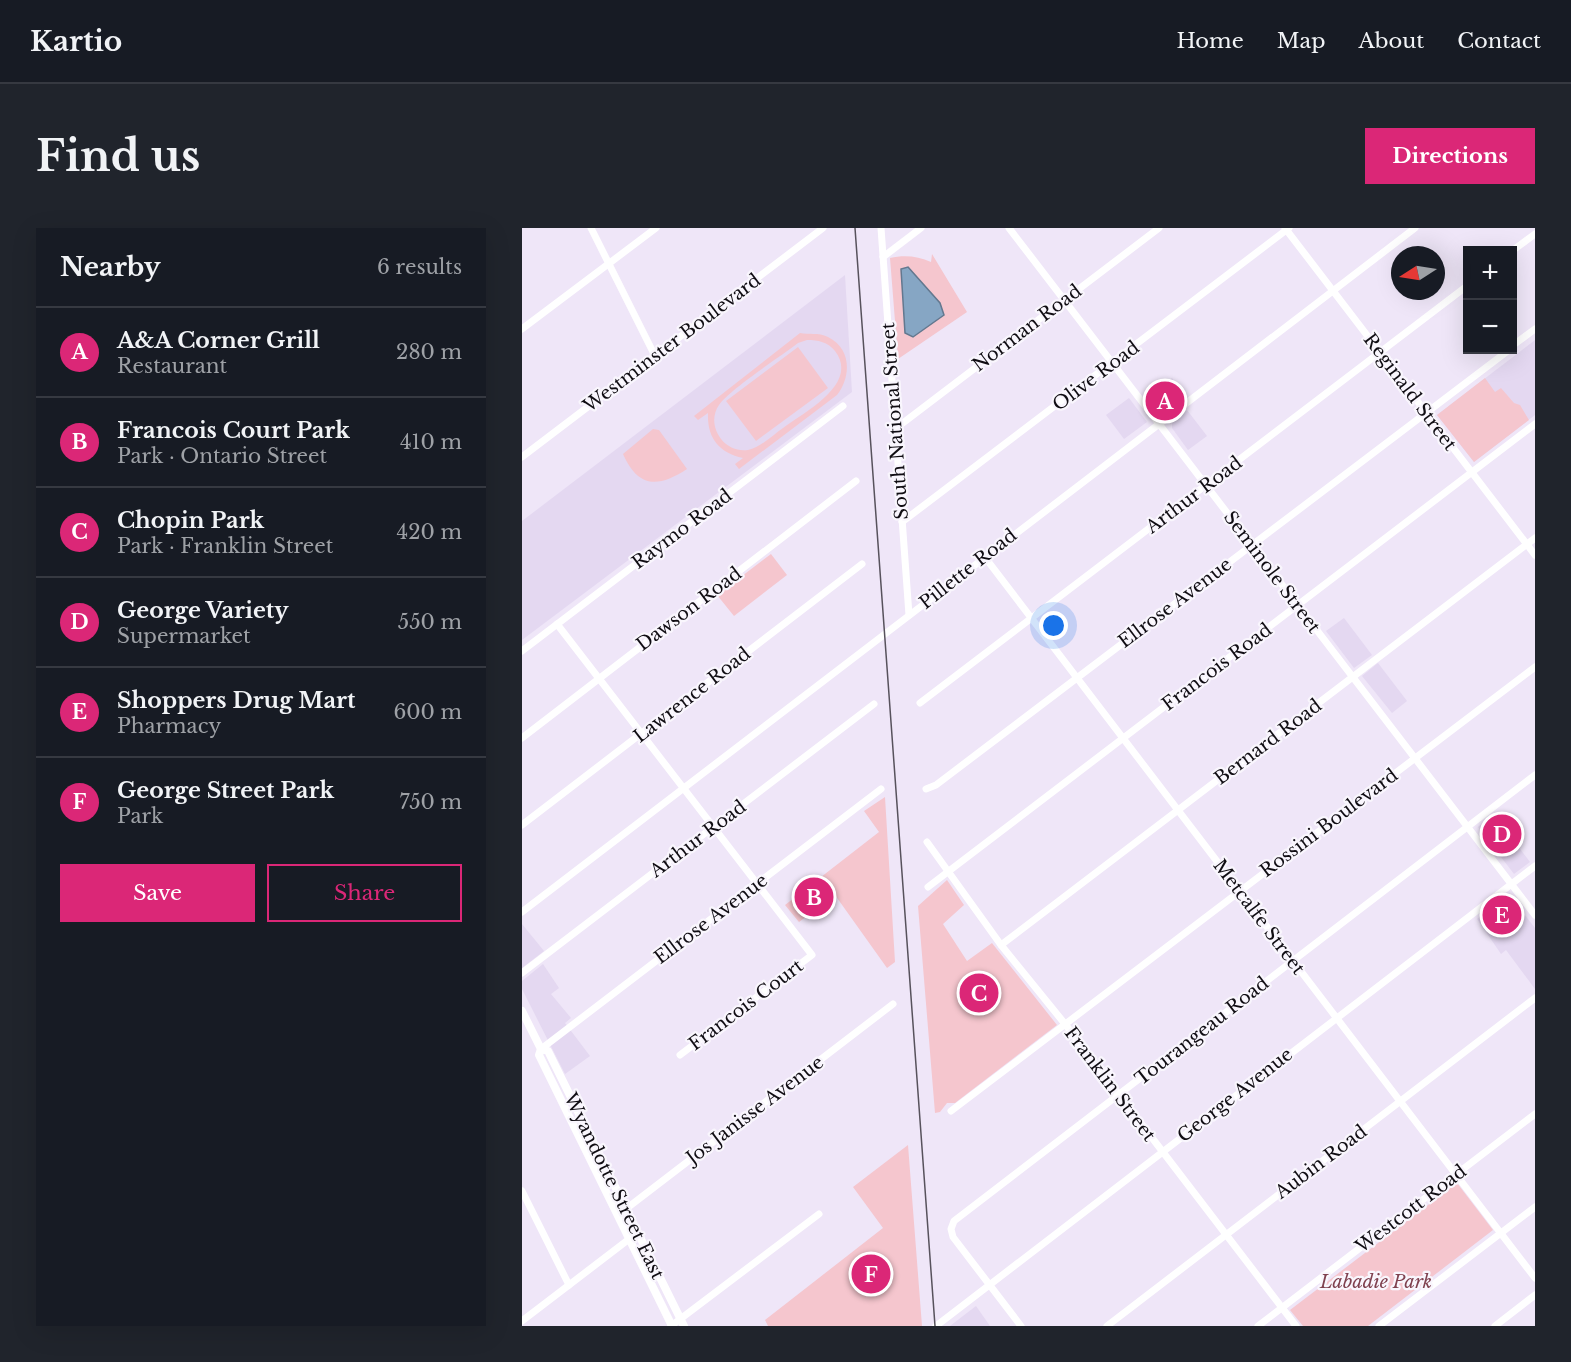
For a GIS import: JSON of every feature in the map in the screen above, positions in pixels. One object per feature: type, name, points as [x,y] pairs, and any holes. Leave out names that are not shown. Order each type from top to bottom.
[{"type":"main road","name":"Wyandotte Street East","points":[[522,1011],[541,1049],[539,1055],[672,1326]]},
{"type":"main road","name":"Wyandotte Street East","points":[[541,1049],[548,1051],[682,1323]]},
{"type":"street","points":[[591,228],[655,356]]},
{"type":"street","points":[[522,329],[656,228]]},
{"type":"street","name":"Westminster Boulevard","points":[[522,457],[823,228]]},
{"type":"street","name":"South National Street","points":[[881,228],[909,615]]},
{"type":"street","points":[[883,257],[921,228]]},
{"type":"street","name":"Seminole Street","points":[[1009,228],[1535,915]]},
{"type":"street","name":"Norman Road","points":[[895,429],[1159,228]]},
{"type":"street","name":"Pillette Road","points":[[522,912],[1415,228]]},
{"type":"street","name":"Reginald Street","points":[[1287,229],[1535,555]]},
{"type":"street","name":"Olive Road","points":[[902,522],[1287,229]]},
{"type":"street","points":[[1517,248],[1535,234]]},
{"type":"street","name":"Arthur Road","points":[[920,702],[1463,289]]},
{"type":"street","points":[[1517,342],[1535,329]]},
{"type":"street","name":"Ellrose Avenue","points":[[926,789],[936,785],[1504,354]]},
{"type":"street","name":"Raymo Road","points":[[522,651],[843,406]]},
{"type":"street","name":"Francois Road","points":[[928,887],[1535,424]]},
{"type":"street","name":"Dawson Road","points":[[522,738],[856,481]]},
{"type":"street","name":"Bernard Road","points":[[1001,945],[1535,538]]},
{"type":"street","name":"Metcalfe Street","points":[[984,556],[1535,1278]]},
{"type":"street","name":"Lawrence Road","points":[[522,825],[862,564]]},
{"type":"street","points":[[557,624],[758,884]]},
{"type":"street","name":"Rossini Boulevard","points":[[951,1111],[1535,667]]},
{"type":"street","name":"Arthur Road","points":[[522,973],[874,704]]},
{"type":"street","name":"Tourangeau Road","points":[[990,1285],[953,1237],[951,1229],[954,1221],[1535,775]]},
{"type":"street","name":"Ellrose Avenue","points":[[541,1049],[881,789]]},
{"type":"street","name":"Franklin Street","points":[[927,842],[945,866],[947,873],[1001,945],[1065,1024],[1296,1326]]},
{"type":"street","name":"George Avenue","points":[[936,1326],[1535,866]]},
{"type":"street","name":"Francois Court","points":[[680,1055],[812,955],[758,884]]},
{"type":"street","name":"Aubin Road","points":[[1107,1326],[1535,998]]},
{"type":"street","name":"Jos Janisse Avenue","points":[[618,1215],[893,1004]]},
{"type":"street","name":"Westcott Road","points":[[1258,1326],[1535,1114]]},
{"type":"street","points":[[522,1191],[569,1285]]},
{"type":"street","points":[[1379,1326],[1535,1207]]},
{"type":"street","points":[[672,1326],[682,1323],[819,1214]]},
{"type":"street","points":[[522,1321],[637,1233]]},
{"type":"street","points":[[990,1285],[1021,1326]]},
{"type":"street","points":[[1495,1326],[1535,1295]]},
{"type":"shaded area","points":[[845,275],[852,392],[522,640],[522,521]]},
{"type":"shaded area","points":[[1535,340],[1535,415],[1474,462],[1437,415]]},
{"type":"shaded area","points":[[1172,378],[1184,395],[1161,412],[1149,395]]},
{"type":"shaded area","points":[[1129,398],[1147,422],[1124,439],[1106,415]]},
{"type":"shaded area","points":[[1187,410],[1207,436],[1188,450],[1172,428],[1172,423]]},
{"type":"shaded area","points":[[1344,618],[1372,655],[1354,668],[1326,631]]},
{"type":"shaded area","points":[[1378,663],[1407,701],[1392,713],[1362,676]]},
{"type":"shaded area","points":[[1494,814],[1530,862],[1514,874],[1478,827]]},
{"type":"shaded area","points":[[1509,895],[1535,928],[1535,989],[1506,950],[1501,954],[1477,919]]},
{"type":"shaded area","points":[[522,924],[544,951],[522,968]]},
{"type":"shaded area","points":[[543,964],[559,988],[551,994],[571,1018],[565,1023],[590,1056],[565,1074],[522,989],[522,981]]},
{"type":"shaded area","points":[[976,1306],[990,1326],[950,1326]]},
{"type":"green space","points":[[932,254],[967,312],[898,359],[890,258],[911,257],[931,262]]},
{"type":"green space","points":[[800,333],[828,337],[836,342],[845,356],[847,372],[837,395],[739,469],[735,464],[743,458],[727,452],[716,443],[710,430],[708,413],[698,420],[694,416]],"holes":[[[807,340],[819,341],[835,351],[841,363],[840,375],[835,386],[815,405],[758,446],[748,450],[739,450],[725,443],[719,436],[714,421],[719,405],[744,382],[798,343]]]},
{"type":"green space","points":[[798,347],[828,388],[756,441],[726,401]]},
{"type":"green space","points":[[1485,378],[1495,392],[1501,388],[1514,403],[1520,405],[1529,420],[1474,462],[1437,415]]},
{"type":"green space","points":[[653,429],[659,430],[687,469],[658,482],[642,479],[635,473],[623,454]]},
{"type":"green space","points":[[771,554],[787,575],[734,616],[717,595]]},
{"type":"green space","points":[[885,797],[895,962],[887,968],[835,895],[799,922],[785,905],[879,832],[864,811]]},
{"type":"green space","points":[[947,880],[964,905],[943,924],[967,961],[992,943],[1057,1025],[955,1103],[947,1103],[940,1112],[935,1113],[918,906]]},
{"type":"green space","points":[[908,1145],[922,1326],[768,1326],[765,1320],[883,1228],[853,1187]]},
{"type":"green space","name":"Labadie Park","points":[[1457,1183],[1493,1230],[1368,1326],[1303,1326],[1290,1310]]},
{"type":"water","points":[[908,267],[940,303],[944,315],[913,337],[905,333],[901,269]]},
{"type":"railway","points":[[855,228],[935,1326]]},
{"type":"place","name":"A&A Corner Grill","points":[[1165,401]]},
{"type":"place","name":"George Variety","points":[[1502,834]]},
{"type":"place","name":"Francois Court Park","points":[[814,897]]},
{"type":"place","name":"Shoppers Drug Mart","points":[[1502,915]]},
{"type":"place","name":"Chopin Park","points":[[979,993]]},
{"type":"place","name":"George Street Park","points":[[871,1274]]}]
